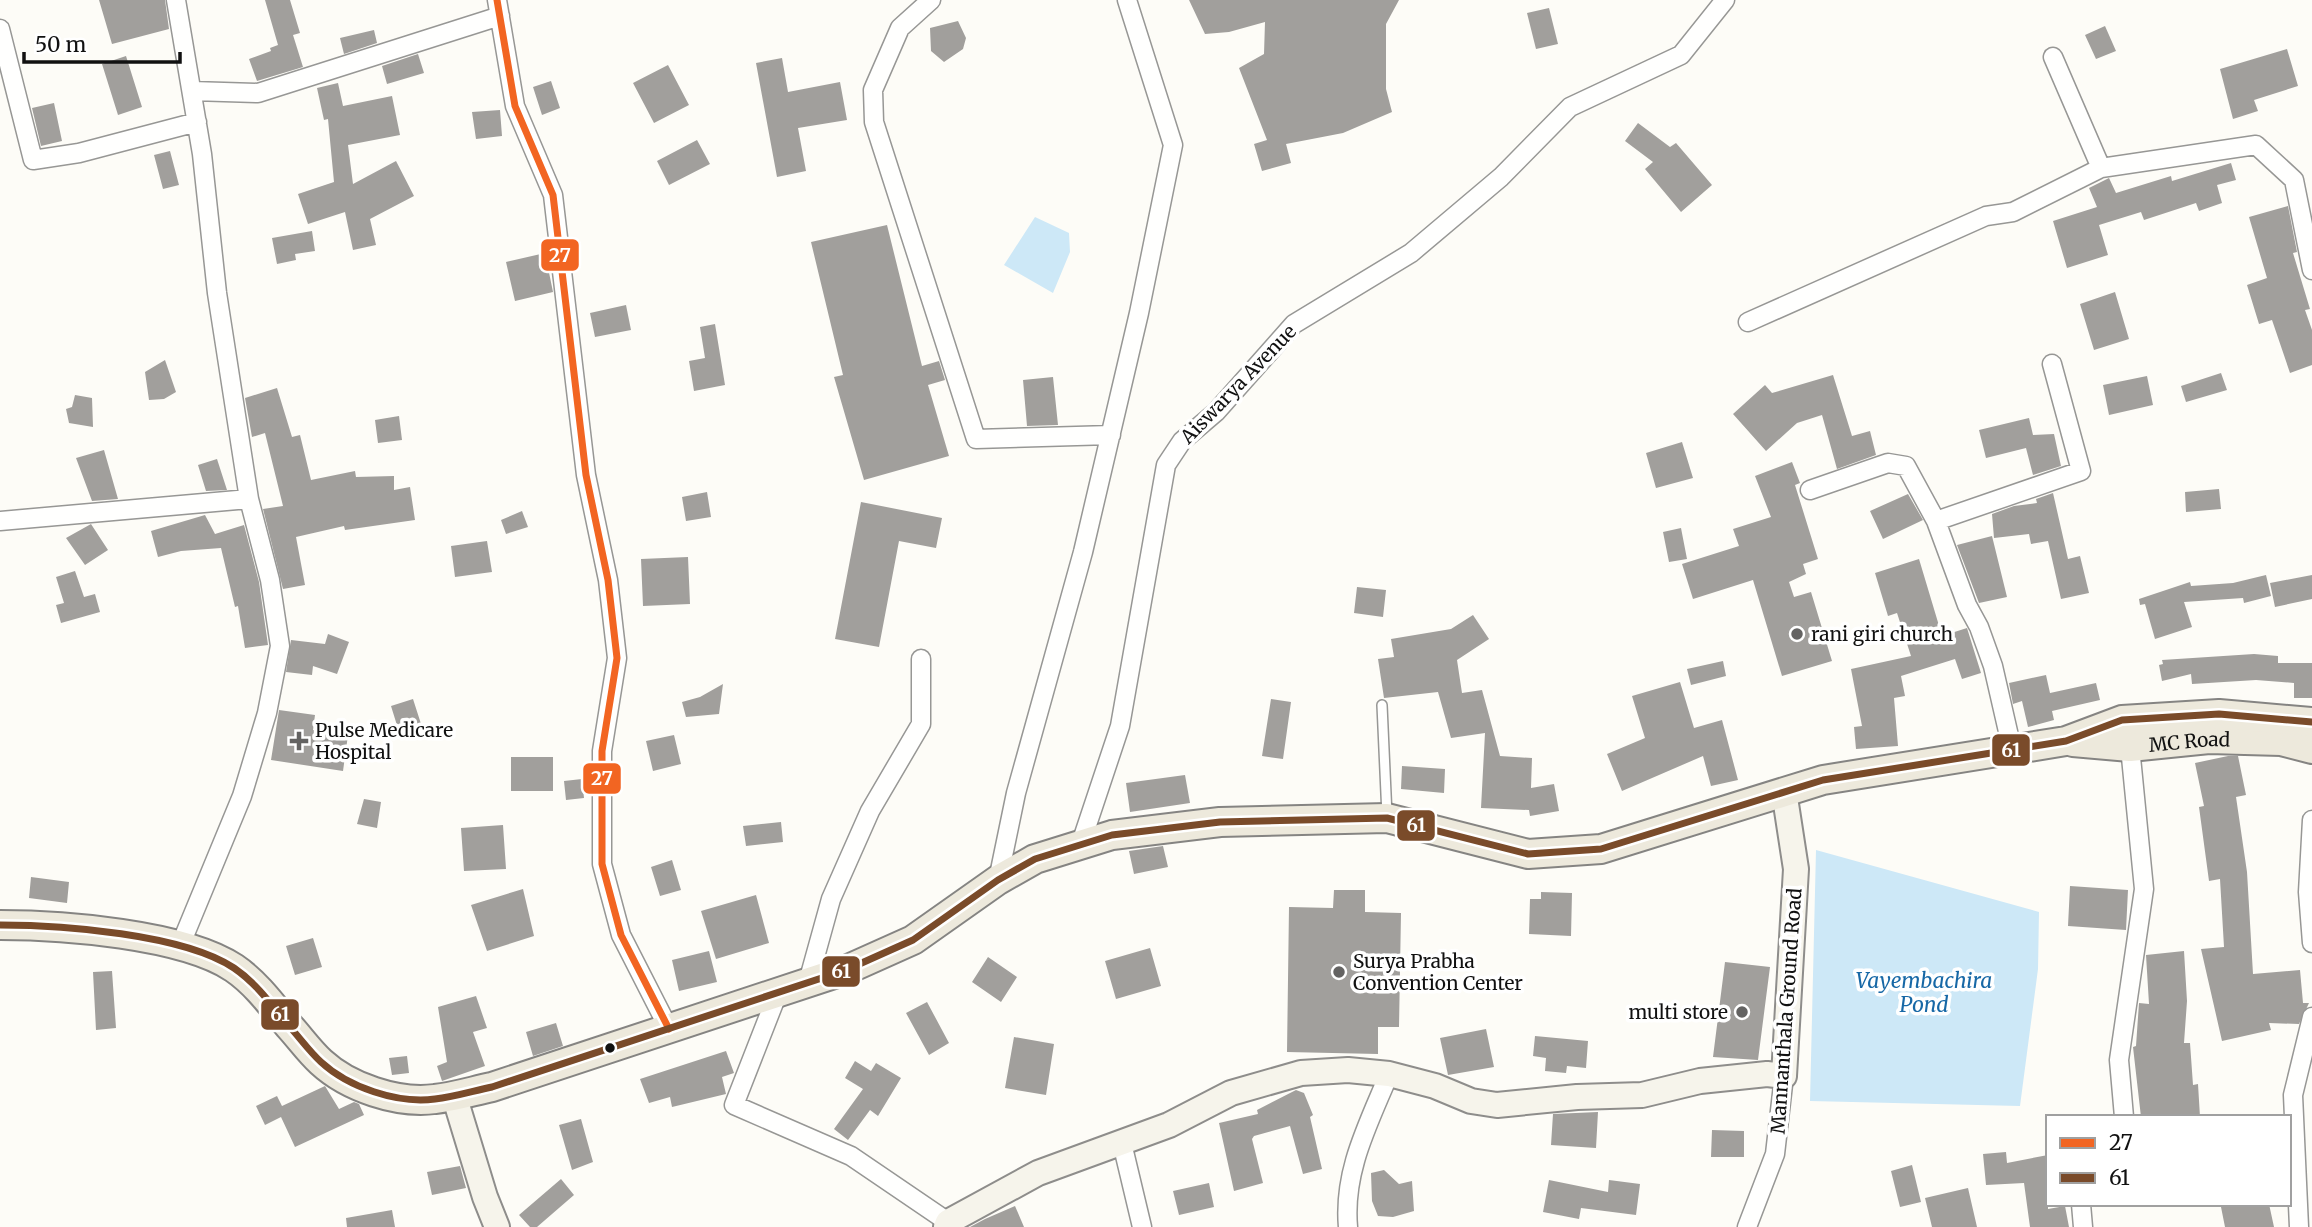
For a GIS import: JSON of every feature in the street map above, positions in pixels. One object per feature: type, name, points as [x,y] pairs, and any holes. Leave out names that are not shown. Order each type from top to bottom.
[{"type":"main road","name":"MC Road","points":[[0,925],[38,925],[180,946],[207,955],[242,974],[257,987],[321,1062],[347,1081],[399,1097],[432,1100],[492,1087],[779,990],[846,971],[913,940],[998,880],[1035,859],[1112,835],[1161,827],[1299,818],[1387,818],[1528,854],[1563,854],[1601,849],[1823,780],[2066,741],[2122,720],[2219,714],[2274,716],[2312,722]]},
{"type":"main road","name":"MC Road","points":[[2066,741],[2130,747],[2209,739],[2281,741],[2312,748]]},
{"type":"street","points":[[176,0],[197,122],[217,293],[249,499],[270,580],[279,646],[267,713],[242,796],[180,946]]},
{"type":"street","points":[[931,0],[900,28],[873,90],[874,122],[976,439],[1111,435]]},
{"type":"street","points":[[998,880],[1016,793],[1083,552],[1111,435],[1173,145],[1127,0]]},
{"type":"street","name":"Aiswarya Avenue","points":[[1080,846],[1120,726],[1166,465],[1172,452],[1216,412],[1294,324],[1411,253],[1501,177],[1570,107],[1681,55],[1725,0]]},
{"type":"street","points":[[192,91],[258,93],[499,8],[515,106],[553,195],[586,475],[608,580],[617,659],[602,751],[602,864],[621,935],[669,1029]]},
{"type":"street","points":[[0,29],[33,160],[79,153],[197,122]]},
{"type":"street","points":[[2053,57],[2101,168]]},
{"type":"street","points":[[1748,322],[1986,216],[2013,212],[2101,168],[2256,145],[2294,180],[2312,270]]},
{"type":"street","points":[[1936,522],[2081,471],[2052,364]]},
{"type":"street","points":[[1810,490],[1888,463],[1906,466],[1936,522],[1993,666],[2012,749]]},
{"type":"street","points":[[0,521],[249,499]]},
{"type":"street","points":[[808,982],[831,899],[870,811],[921,724],[921,659]]},
{"type":"street","points":[[2124,1115],[2119,1060],[2144,889],[2130,747]]},
{"type":"street","name":"Mannanthala Ground Road","points":[[1747,1227],[1775,1154],[1784,1076],[1796,869],[1784,791]]},
{"type":"street","points":[[2312,820],[2308,892],[2312,943]]},
{"type":"street","points":[[779,990],[734,1105],[851,1156],[947,1225],[1038,1173],[1169,1125],[1231,1093],[1282,1077],[1348,1070],[1389,1074],[1435,1086],[1471,1101],[1497,1105],[1577,1097],[1642,1095],[1700,1082],[1767,1074],[1784,1076]]},
{"type":"street","points":[[2299,1227],[2293,1095],[2312,1017]]},
{"type":"street","points":[[1349,1227],[1346,1204],[1351,1168],[1389,1074]]},
{"type":"street","points":[[454,1095],[485,1197],[497,1227]]},
{"type":"street","points":[[1122,1143],[1142,1227]]},
{"type":"street","points":[[2081,1206],[2083,1227]]},
{"type":"lane","points":[[1382,705],[1387,818]]},
{"type":"water","points":[[1035,217],[1069,233],[1070,252],[1053,293],[1004,265]]},
{"type":"water","name":"Vayembachira Pond","points":[[1816,850],[2039,912],[2038,969],[2020,1106],[1810,1101]]},
{"type":"building","points":[[99,0],[165,0],[169,29],[112,44]]},
{"type":"building","points":[[265,0],[290,0],[300,33],[293,35],[303,67],[257,81],[249,59],[271,51],[270,48],[278,45]]},
{"type":"building","points":[[1189,0],[1399,0],[1386,24],[1386,89],[1392,112],[1343,133],[1286,144],[1291,163],[1262,171],[1254,144],[1267,140],[1239,68],[1264,54],[1265,22],[1229,32],[1205,34]]},
{"type":"building","points":[[1549,8],[1558,44],[1536,49],[1527,13]]},
{"type":"building","points":[[958,21],[966,38],[963,49],[944,62],[931,51],[930,28]]},
{"type":"building","points":[[2105,26],[2116,51],[2096,59],[2085,35]]},
{"type":"building","points":[[374,30],[377,43],[344,54],[340,38]]},
{"type":"building","points":[[2287,49],[2298,86],[2254,100],[2258,111],[2233,119],[2220,69]]},
{"type":"building","points":[[418,54],[424,73],[387,84],[382,66]]},
{"type":"building","points":[[126,56],[142,107],[118,115],[102,64]]},
{"type":"building","points":[[782,58],[788,92],[840,82],[847,120],[798,128],[806,171],[777,177],[756,63]]},
{"type":"building","points":[[668,65],[689,105],[654,123],[633,83]]},
{"type":"building","points":[[551,81],[560,108],[542,115],[533,87]]},
{"type":"building","points":[[338,83],[343,106],[392,96],[400,135],[348,145],[353,184],[396,161],[414,196],[370,219],[376,245],[353,250],[345,212],[308,224],[298,194],[334,182],[328,119],[324,120],[317,88]]},
{"type":"building","points":[[54,103],[62,141],[41,146],[32,108]]},
{"type":"building","points":[[500,110],[502,136],[476,139],[472,112]]},
{"type":"building","points":[[1638,123],[1670,147],[1676,143],[1712,185],[1681,212],[1645,169],[1653,162],[1625,141]]},
{"type":"building","points":[[697,140],[710,164],[669,185],[657,161]]},
{"type":"building","points":[[170,151],[179,185],[163,189],[154,155]]},
{"type":"building","points":[[2231,163],[2236,180],[2217,185],[2222,203],[2199,211],[2196,203],[2144,220],[2141,212],[2099,225],[2108,255],[2067,268],[2053,221],[2097,207],[2089,188],[2109,178],[2116,193],[2171,176],[2172,181]]},
{"type":"building","points":[[2288,206],[2297,252],[2293,253],[2310,309],[2305,310],[2312,330],[2312,365],[2290,373],[2272,320],[2259,324],[2247,285],[2267,278],[2249,217]]},
{"type":"building","points":[[887,225],[922,366],[939,361],[945,380],[928,385],[949,456],[864,480],[834,377],[843,375],[811,242]]},
{"type":"building","points":[[312,231],[315,251],[295,254],[296,260],[277,264],[272,238]]},
{"type":"building","points":[[545,253],[553,292],[515,301],[506,262]]},
{"type":"building","points":[[2115,292],[2129,339],[2094,350],[2080,304]]},
{"type":"building","points":[[626,305],[631,330],[595,337],[590,313]]},
{"type":"building","points":[[715,324],[725,385],[694,391],[689,361],[705,358],[700,327]]},
{"type":"building","points":[[165,360],[176,392],[164,399],[149,400],[145,372]]},
{"type":"building","points":[[2221,373],[2227,390],[2186,402],[2181,386]]},
{"type":"building","points":[[1833,375],[1852,436],[1870,431],[1876,455],[1837,469],[1822,415],[1797,423],[1766,451],[1733,414],[1765,385],[1772,393]]},
{"type":"building","points":[[2147,376],[2153,405],[2109,415],[2103,385]]},
{"type":"building","points":[[1053,377],[1058,425],[1027,426],[1023,380]]},
{"type":"building","points":[[277,388],[292,437],[300,435],[311,480],[355,471],[356,477],[394,476],[394,490],[410,487],[415,520],[345,530],[344,526],[296,537],[305,585],[283,589],[263,509],[283,506],[265,433],[252,437],[245,398]]},
{"type":"building","points":[[75,395],[92,398],[93,427],[69,423],[66,409],[72,407]]},
{"type":"building","points":[[399,416],[402,440],[378,443],[375,420]]},
{"type":"building","points":[[2029,418],[2033,435],[2054,434],[2061,466],[2033,475],[2026,448],[1986,458],[1979,430]]},
{"type":"building","points":[[1682,442],[1693,478],[1656,488],[1646,453]]},
{"type":"building","points":[[104,450],[118,499],[92,501],[76,458]]},
{"type":"building","points":[[217,459],[227,490],[206,491],[198,465]]},
{"type":"building","points":[[1792,462],[1800,483],[1795,485],[1818,559],[1803,564],[1806,574],[1789,582],[1794,597],[1811,592],[1832,661],[1782,676],[1753,580],[1693,599],[1682,564],[1739,546],[1733,529],[1771,517],[1755,476]]},
{"type":"building","points":[[2219,489],[2221,509],[2186,512],[2185,492]]},
{"type":"building","points":[[707,492],[711,517],[686,521],[682,497]]},
{"type":"building","points":[[2053,493],[2068,559],[2080,556],[2089,593],[2061,599],[2048,541],[2031,544],[2029,534],[1994,538],[1992,514],[2014,506],[2037,503],[2036,499]]},
{"type":"building","points":[[1908,494],[1923,520],[1883,539],[1870,511]]},
{"type":"building","points":[[861,502],[942,518],[936,548],[899,541],[879,647],[835,639]]},
{"type":"building","points":[[522,511],[528,527],[506,534],[501,520]]},
{"type":"building","points":[[205,515],[215,534],[244,525],[259,582],[268,645],[245,648],[238,606],[235,607],[221,548],[181,551],[158,557],[151,531]]},
{"type":"building","points":[[91,524],[108,550],[85,565],[66,538]]},
{"type":"building","points":[[1681,528],[1687,559],[1669,562],[1663,532]]},
{"type":"building","points":[[1992,536],[2007,597],[1979,603],[1957,545]]},
{"type":"building","points":[[487,541],[492,572],[455,577],[451,546]]},
{"type":"building","points":[[688,557],[690,604],[643,606],[641,559]]},
{"type":"building","points":[[1919,559],[1940,629],[1943,628],[1945,635],[1967,628],[1981,673],[1962,679],[1955,659],[1901,676],[1905,696],[1894,698],[1898,746],[1856,749],[1854,727],[1862,726],[1851,669],[1911,656],[1897,613],[1888,616],[1875,573]]},
{"type":"building","points":[[75,571],[84,597],[95,594],[100,612],[61,623],[56,605],[64,603],[56,577]]},
{"type":"building","points":[[2266,575],[2271,596],[2244,603],[2243,598],[2184,602],[2192,627],[2155,639],[2145,604],[2140,605],[2139,599],[2190,582],[2191,586],[2233,583]]},
{"type":"building","points":[[2312,575],[2312,599],[2275,607],[2270,583]]},
{"type":"building","points":[[1357,587],[1386,590],[1383,617],[1354,613]]},
{"type":"building","points":[[1473,615],[1489,639],[1457,660],[1462,693],[1482,690],[1500,756],[1532,758],[1531,788],[1554,784],[1559,811],[1530,816],[1529,810],[1481,808],[1485,733],[1451,738],[1438,692],[1384,698],[1378,659],[1394,657],[1391,639],[1451,629]]},
{"type":"building","points":[[328,634],[349,642],[337,674],[313,666],[312,675],[286,672],[291,640],[325,644]]},
{"type":"building","points":[[2254,654],[2278,656],[2278,663],[2312,663],[2312,698],[2294,698],[2294,683],[2256,680],[2192,684],[2191,674],[2162,681],[2159,665],[2163,664],[2162,660]]},
{"type":"building","points":[[1723,661],[1726,676],[1691,685],[1687,669]]},
{"type":"building","points":[[2046,675],[2050,693],[2096,683],[2100,700],[2052,711],[2054,720],[2028,727],[2022,701],[2013,704],[2009,683]]},
{"type":"building","points":[[1680,682],[1694,728],[1722,720],[1738,780],[1711,786],[1703,756],[1622,791],[1607,754],[1645,738],[1632,696]]},
{"type":"building","points":[[723,684],[719,714],[686,717],[682,702],[700,697]]},
{"type":"building","points":[[413,699],[422,727],[400,735],[391,706]]},
{"type":"building","points":[[1271,699],[1291,702],[1283,759],[1262,756]]},
{"type":"building","points":[[279,710],[315,715],[313,730],[348,735],[343,771],[271,760]]},
{"type":"building","points":[[674,735],[681,764],[653,771],[646,741]]},
{"type":"building","points":[[2238,756],[2246,795],[2236,797],[2247,872],[2253,974],[2300,970],[2303,1003],[2309,1003],[2299,1024],[2269,1023],[2271,1030],[2222,1041],[2201,949],[2224,947],[2220,879],[2209,881],[2199,807],[2204,806],[2195,763]]},
{"type":"building","points":[[511,757],[553,757],[553,791],[511,791]]},
{"type":"building","points":[[1402,766],[1445,769],[1444,793],[1401,789]]},
{"type":"building","points":[[1185,775],[1190,803],[1130,812],[1126,783]]},
{"type":"building","points":[[582,779],[584,798],[566,800],[564,781]]},
{"type":"building","points":[[364,799],[381,802],[377,828],[357,824]]},
{"type":"building","points":[[781,822],[783,842],[746,846],[743,826]]},
{"type":"building","points":[[503,825],[506,869],[464,871],[461,828]]},
{"type":"building","points":[[1163,846],[1168,867],[1134,874],[1129,851]]},
{"type":"building","points":[[672,860],[681,890],[660,896],[651,867]]},
{"type":"building","points":[[31,877],[69,882],[67,903],[29,898]]},
{"type":"building","points":[[2070,886],[2128,890],[2126,930],[2068,926]]},
{"type":"building","points":[[523,889],[534,936],[487,951],[471,905]]},
{"type":"building","points":[[1334,890],[1365,890],[1365,912],[1401,913],[1399,1027],[1378,1027],[1378,1054],[1287,1052],[1289,907],[1333,908]]},
{"type":"building","points":[[1541,892],[1572,893],[1571,936],[1529,934],[1530,899],[1541,899]]},
{"type":"building","points":[[756,895],[769,943],[716,959],[701,911]]},
{"type":"building","points":[[313,938],[322,967],[295,975],[286,946]]},
{"type":"building","points":[[1150,948],[1161,986],[1116,999],[1105,961]]},
{"type":"building","points":[[709,951],[717,982],[679,991],[672,960]]},
{"type":"building","points":[[2184,951],[2187,1001],[2184,1043],[2190,1043],[2193,1085],[2198,1084],[2200,1115],[2141,1115],[2133,1047],[2136,1046],[2139,1003],[2149,1004],[2146,955]]},
{"type":"building","points":[[988,957],[1017,977],[1001,1002],[972,982]]},
{"type":"building","name":"multi store","points":[[1725,962],[1770,967],[1758,1060],[1713,1057]]},
{"type":"building","points":[[112,971],[116,1028],[96,1030],[93,972]]},
{"type":"building","points":[[476,996],[487,1028],[473,1032],[485,1066],[442,1081],[437,1066],[447,1062],[438,1007]]},
{"type":"building","points":[[927,1002],[949,1043],[929,1055],[906,1013]]},
{"type":"building","points":[[556,1023],[563,1046],[533,1056],[526,1032]]},
{"type":"building","points":[[1486,1029],[1494,1067],[1448,1075],[1440,1038]]},
{"type":"building","points":[[1535,1036],[1588,1041],[1586,1068],[1567,1066],[1566,1073],[1545,1071],[1546,1058],[1533,1056]]},
{"type":"building","points":[[1014,1037],[1054,1044],[1046,1095],[1005,1088]]},
{"type":"building","points":[[726,1051],[734,1073],[722,1077],[726,1094],[672,1107],[670,1097],[649,1103],[640,1079]]},
{"type":"building","points":[[407,1056],[409,1073],[392,1075],[389,1058]]},
{"type":"building","points":[[855,1061],[871,1071],[876,1063],[901,1078],[878,1116],[870,1110],[848,1140],[834,1129],[863,1089],[845,1078]]},
{"type":"building","points":[[325,1086],[339,1109],[354,1102],[359,1104],[364,1115],[295,1147],[281,1117],[265,1125],[256,1106],[277,1096],[282,1106]]},
{"type":"building","points":[[1296,1090],[1304,1093],[1313,1115],[1310,1117],[1322,1169],[1303,1174],[1290,1126],[1254,1136],[1252,1139],[1263,1183],[1234,1191],[1219,1123],[1258,1114],[1257,1110]]},
{"type":"building","points":[[1598,1112],[1596,1148],[1551,1145],[1553,1114]]},
{"type":"building","points":[[581,1119],[593,1162],[572,1170],[559,1125]]},
{"type":"building","points":[[1712,1130],[1744,1131],[1744,1157],[1711,1157]]},
{"type":"building","points":[[2006,1152],[2007,1163],[2046,1155],[2046,1206],[2048,1209],[2065,1206],[2069,1227],[2030,1227],[2024,1183],[1986,1185],[1983,1154]]},
{"type":"building","points":[[1912,1165],[1921,1202],[1900,1207],[1891,1171]]},
{"type":"building","points":[[460,1166],[466,1188],[432,1195],[427,1172]]},
{"type":"building","points":[[1384,1170],[1399,1184],[1412,1181],[1414,1211],[1393,1217],[1378,1216],[1372,1201],[1371,1173]]},
{"type":"building","points":[[561,1179],[574,1195],[537,1227],[530,1227],[519,1215]]},
{"type":"building","points":[[1549,1180],[1608,1192],[1609,1180],[1640,1184],[1636,1215],[1581,1208],[1579,1219],[1543,1212]]},
{"type":"building","points":[[1209,1183],[1214,1207],[1179,1215],[1173,1191]]},
{"type":"building","points":[[1968,1188],[1977,1227],[1932,1227],[1925,1198]]},
{"type":"building","points":[[1015,1206],[1024,1227],[970,1227],[985,1219]]},
{"type":"building","points":[[2269,1206],[2274,1227],[2225,1227],[2221,1207]]},
{"type":"building","points":[[392,1210],[395,1227],[347,1227],[346,1218]]},
{"type":"transit line","name":"27","points":[[497,0],[515,106],[553,195],[586,475],[608,580],[617,658],[602,751],[602,864],[621,935],[669,1029]]},
{"type":"transit line","name":"61","points":[[0,925],[56,927],[121,934],[154,939],[212,956],[249,980],[312,1053],[332,1071],[374,1092],[405,1099],[435,1099],[492,1087],[846,970],[913,940],[998,880],[1035,859],[1112,835],[1220,822],[1387,818],[1528,854],[1601,849],[1823,780],[2066,741],[2122,720],[2219,714],[2312,722]]},
{"type":"place","name":"rani giri church","points":[[1797,634]]},
{"type":"place","name":"Pulse Medicare Hospital","points":[[299,741]]},
{"type":"place","name":"Surya Prabha Convention Center","points":[[1339,972]]},
{"type":"place","name":"multi store","points":[[1742,1012]]}]
